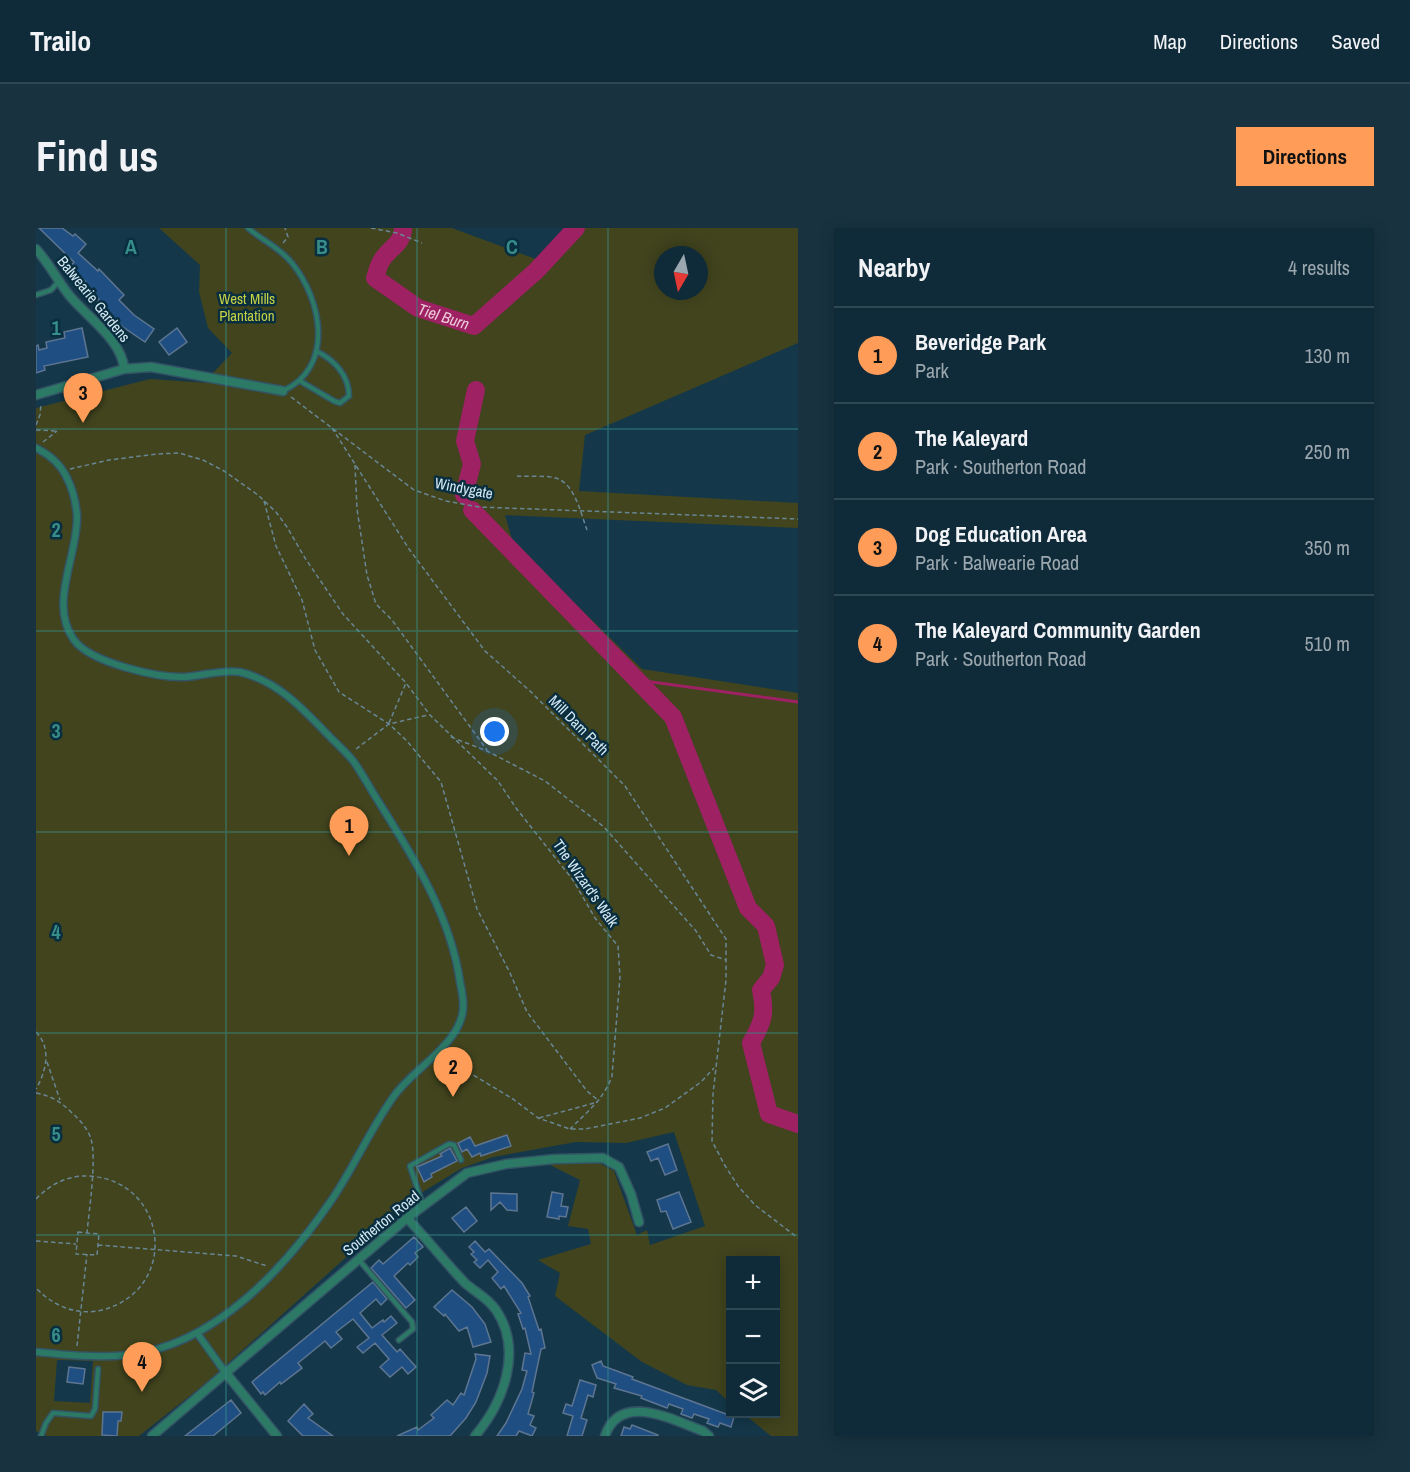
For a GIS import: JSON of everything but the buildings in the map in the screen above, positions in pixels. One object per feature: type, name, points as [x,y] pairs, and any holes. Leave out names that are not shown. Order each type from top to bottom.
[{"type":"street","name":"Balwearie Gardens","points":[[36,249],[69,295],[107,334],[124,358],[124,369]]},
{"type":"street","points":[[37,394],[124,369],[151,367],[283,391]]},
{"type":"street","points":[[36,448],[43,451],[63,471],[72,489],[77,514],[64,602],[64,616],[74,639],[85,650],[129,669],[181,678],[237,671],[269,682],[301,707],[348,755],[418,866],[445,926],[458,967],[464,1006],[460,1023],[448,1040],[394,1096],[334,1196],[299,1243],[276,1269],[240,1303],[197,1333],[162,1347],[129,1355],[76,1356],[36,1353]]},
{"type":"street","name":"Southerton Road","points":[[152,1436],[408,1218],[467,1173],[506,1164],[555,1159],[603,1158],[619,1167],[631,1194],[639,1222]]},
{"type":"street","points":[[408,1218],[467,1285],[495,1308],[508,1337],[510,1353],[504,1382],[490,1416],[475,1436]]},
{"type":"street","points":[[197,1333],[225,1372],[277,1436]]},
{"type":"street","points":[[605,1436],[608,1426],[622,1413],[646,1411],[703,1431],[709,1436]]},
{"type":"lane","points":[[248,228],[260,238],[272,243],[292,263],[306,287],[318,324],[320,335],[309,370],[300,381],[283,391]]},
{"type":"lane","points":[[36,295],[51,290],[59,280]]},
{"type":"lane","points":[[300,381],[334,401],[340,402],[349,396],[349,384],[336,364],[316,351]]},
{"type":"lane","points":[[423,1206],[410,1166],[449,1144],[454,1145],[461,1160]]},
{"type":"lane","points":[[359,1259],[412,1322],[413,1329],[399,1340]]},
{"type":"lane","points":[[41,1436],[53,1413],[91,1416],[94,1409],[98,1370]]},
{"type":"path","points":[[277,249],[288,237],[285,228]]},
{"type":"path","points":[[371,228],[397,233],[422,243]]},
{"type":"path","name":"Windygate","points":[[283,391],[414,490],[446,501],[479,507],[798,519]]},
{"type":"path","points":[[36,425],[42,406],[37,394]]},
{"type":"path","name":"Mill Dam Path","points":[[332,428],[415,557],[485,651],[530,691],[625,786],[726,939],[728,961],[715,1067],[712,1141],[723,1164],[738,1186],[755,1205],[798,1238]]},
{"type":"path","points":[[36,430],[57,431],[36,448]]},
{"type":"path","name":"The Wizard's Walk","points":[[63,471],[109,459],[179,453],[204,460],[224,471],[263,500],[288,527],[305,558],[344,614],[406,683],[430,715],[498,781],[516,808],[573,880],[595,918],[618,946],[620,977],[612,1076],[606,1091],[570,1129]]},
{"type":"path","points":[[355,464],[357,509],[367,575],[376,604],[392,620],[487,751]]},
{"type":"path","points":[[518,476],[557,478],[567,486],[575,499],[587,530]]},
{"type":"path","points":[[263,500],[276,546],[302,600],[315,650],[339,692],[388,724],[407,741],[441,782],[477,909],[527,1012],[587,1091],[598,1101]]},
{"type":"path","points":[[388,724],[406,683]]},
{"type":"path","points":[[348,755],[388,724],[430,715]]},
{"type":"path","points":[[450,736],[487,751],[545,781],[604,827],[696,931],[711,955],[728,961]]},
{"type":"path","points":[[36,1032],[40,1035],[60,1101]]},
{"type":"path","points":[[36,1089],[44,1076],[47,1061]]},
{"type":"path","points":[[426,1064],[465,1070],[513,1099],[538,1118],[570,1129],[585,1129],[640,1118],[664,1108],[701,1082],[715,1067]]},
{"type":"path","points":[[36,1093],[48,1095],[60,1101],[81,1121],[91,1137],[94,1150],[87,1233]]},
{"type":"path","points":[[538,1118],[598,1101]]},
{"type":"path","points":[[36,1199],[56,1183],[79,1176],[103,1177],[125,1186],[142,1203],[153,1224],[156,1251],[149,1274],[135,1293],[116,1306],[93,1312],[66,1309],[45,1298],[36,1288]]},
{"type":"path","points":[[78,1232],[99,1234],[97,1255],[76,1254],[77,1244],[78,1232]]},
{"type":"path","points":[[36,1241],[77,1244]]},
{"type":"path","points":[[98,1245],[236,1256],[276,1269]]},
{"type":"path","points":[[76,1356],[87,1254]]},
{"type":"green space","name":"West Mills Plantation","points":[[159,228],[452,228],[541,261],[565,228],[798,228],[798,343],[585,435],[579,491],[798,503],[798,528],[505,515],[513,543],[642,669],[798,693],[798,1436],[771,1436],[749,1418],[780,1418],[780,1256],[726,1256],[726,1399],[716,1390],[687,1385],[642,1362],[555,1296],[560,1273],[538,1260],[591,1244],[588,1229],[568,1226],[580,1180],[548,1164],[599,1163],[614,1171],[637,1235],[647,1230],[650,1245],[705,1226],[674,1132],[626,1143],[576,1142],[493,1157],[462,1168],[411,1199],[206,1383],[139,1436],[47,1436],[36,1431],[36,408],[150,379],[209,383],[212,374],[232,353],[208,328],[199,292],[200,265]],"holes":[[[57,1360],[93,1361],[90,1403],[54,1401]]]},
{"type":"waterway","name":"Tiel Burn","points":[[403,228],[401,238],[381,262],[375,278],[418,308],[474,326],[536,271],[576,228]]},
{"type":"waterway","points":[[464,495],[472,464],[465,441],[476,390]]},
{"type":"waterway","points":[[472,510],[673,717],[748,908],[766,926],[775,965],[771,978],[761,990],[762,1018],[751,1043],[769,1114],[798,1124]]},
{"type":"waterway","points":[[637,680],[798,702]]},
{"type":"place","name":"Dog Education Area","points":[[83,423]]},
{"type":"place","name":"Beveridge Park","points":[[349,856]]},
{"type":"place","name":"The Kaleyard","points":[[453,1097]]},
{"type":"place","name":"The Kaleyard Community Garden","points":[[142,1392]]}]
